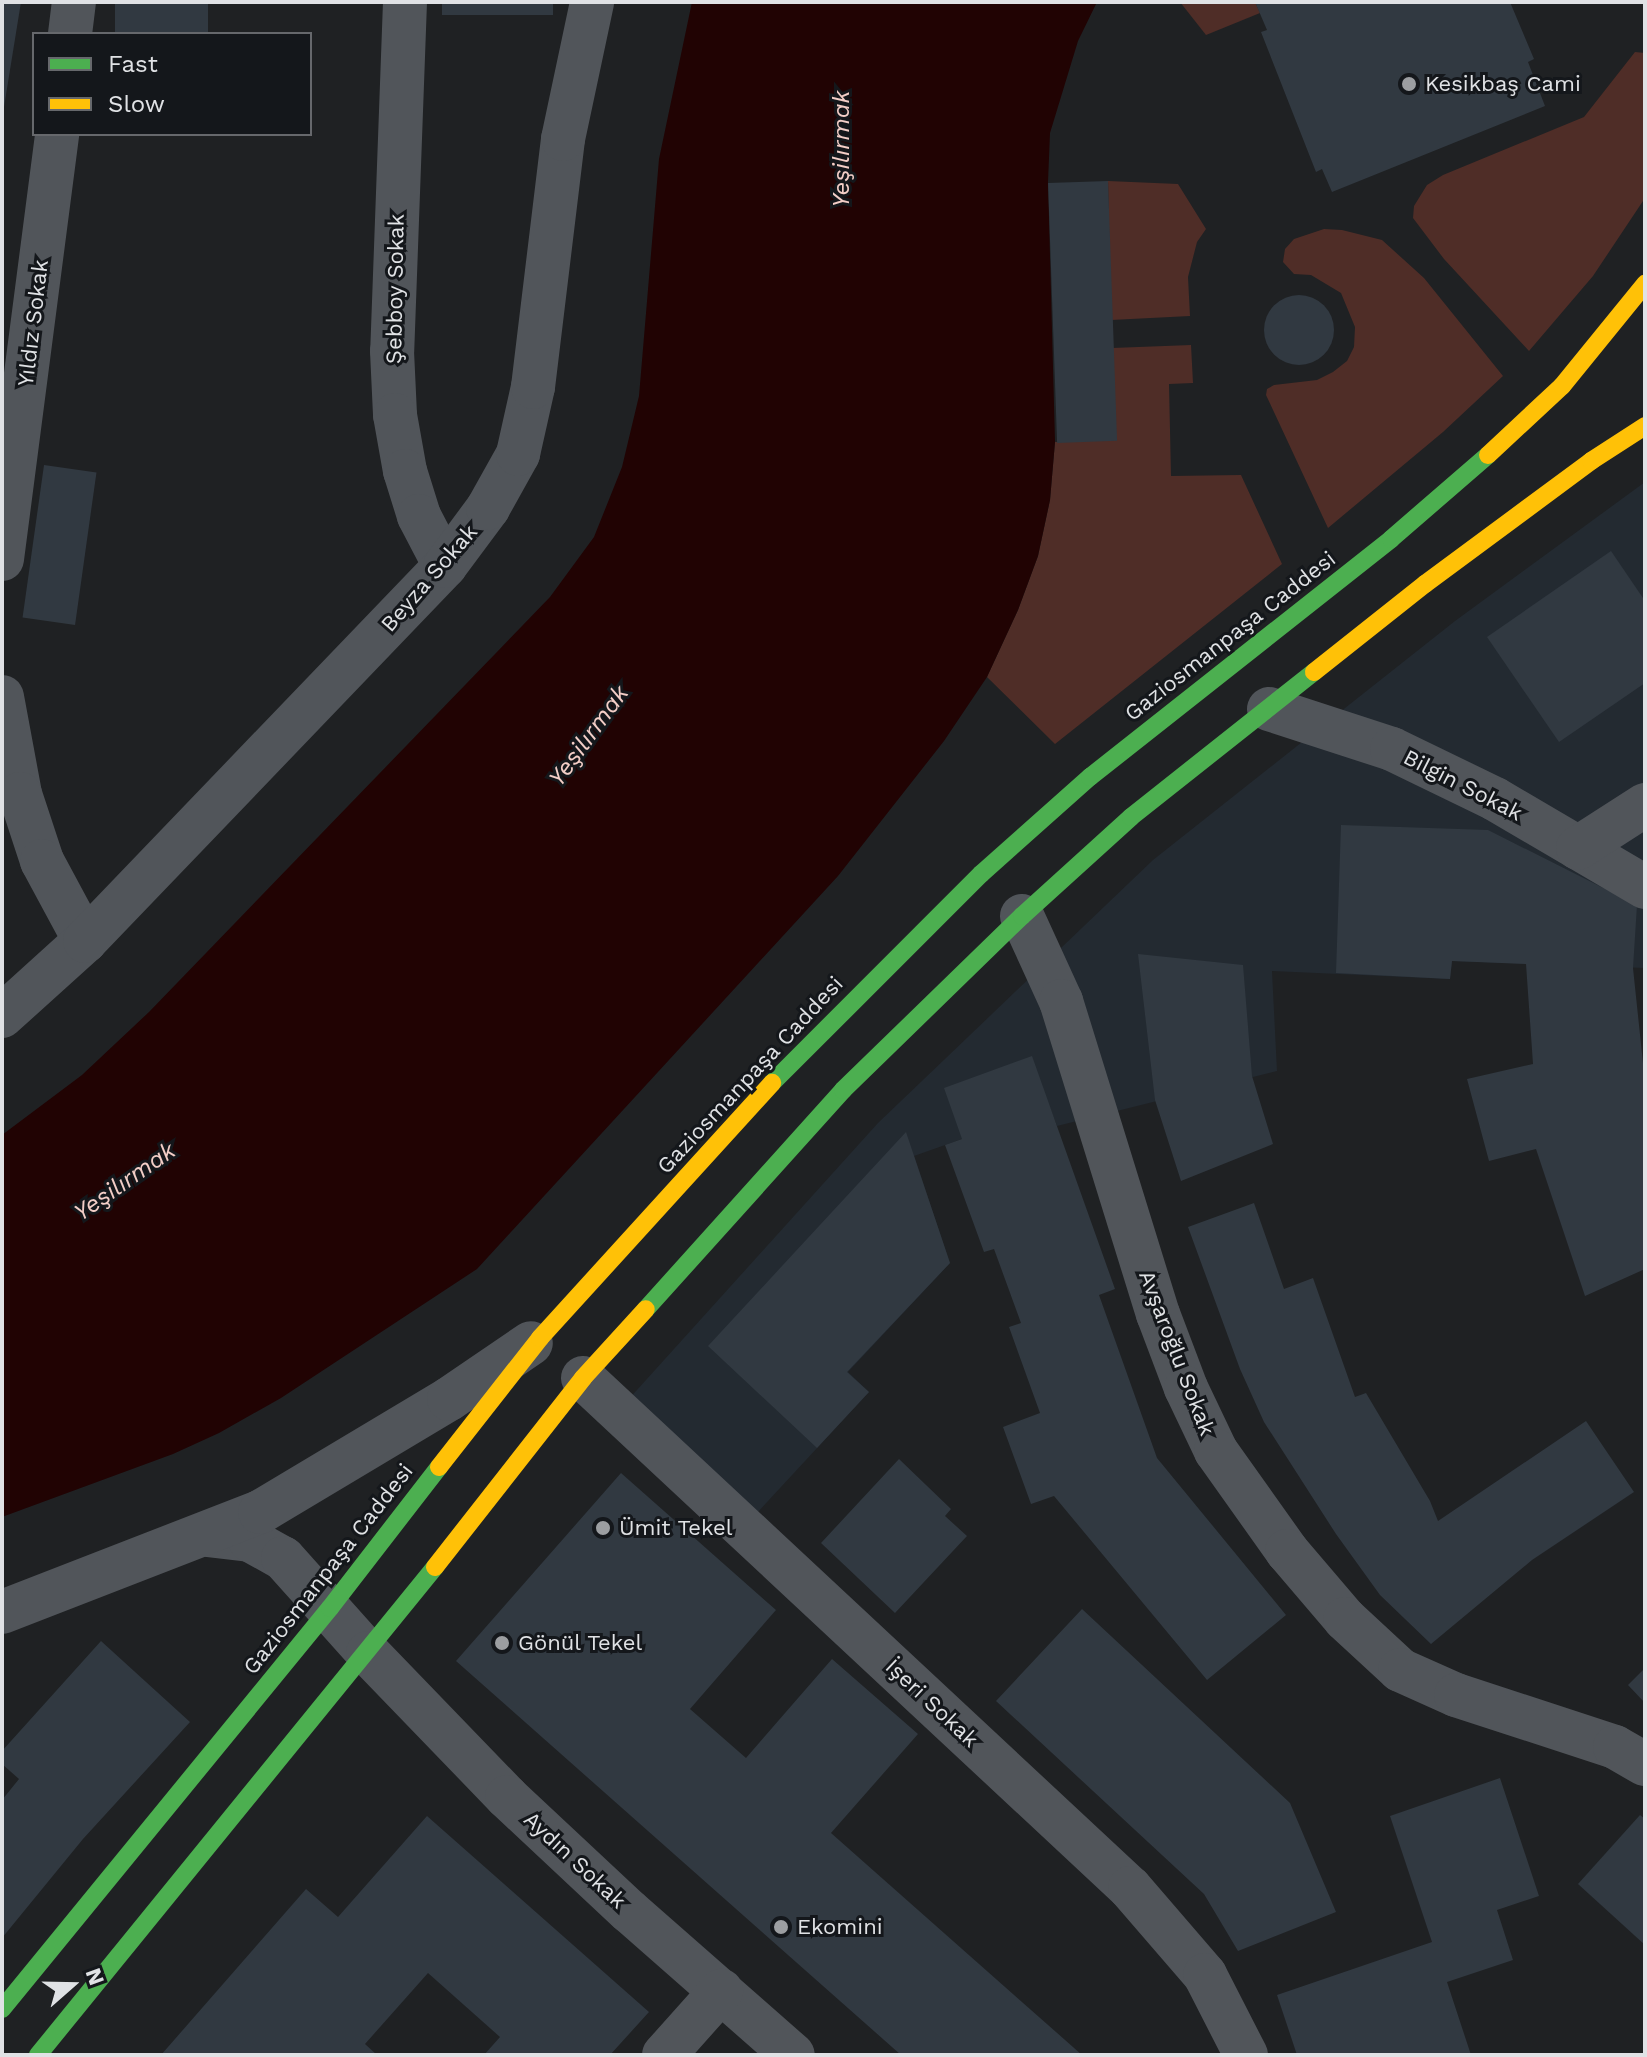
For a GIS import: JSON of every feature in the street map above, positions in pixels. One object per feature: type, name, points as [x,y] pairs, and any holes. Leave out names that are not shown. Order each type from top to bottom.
[{"type":"main road","name":"Gaziosmanpaşa Caddesi","points":[[2,2009],[330,1608],[540,1338],[799,1053],[981,874],[1090,777],[1391,539],[1471,471],[1562,386],[1645,284]]},
{"type":"main road","points":[[38,2055],[368,1653],[583,1378],[843,1090],[1022,916],[1131,817],[1449,566],[1610,447],[1645,426]]},
{"type":"street","points":[[70,32],[74,2]]},
{"type":"street","name":"Şebboy Sokak","points":[[405,2],[392,351],[395,415],[405,471],[419,516],[445,566]]},
{"type":"street","name":"Beyza Sokak","points":[[2,1016],[85,941],[445,566],[488,508],[518,454],[533,387],[563,139],[592,2]]},
{"type":"street","name":"Yıldız Sokak","points":[[2,559],[57,136]]},
{"type":"street","points":[[2,697],[20,794],[42,861],[85,941]]},
{"type":"street","name":"Bilgin Sokak","points":[[1269,709],[1392,749],[1495,799],[1645,887]]},
{"type":"street","points":[[1578,848],[1645,805]]},
{"type":"street","name":"Avşaroğlu Sokak","points":[[1022,916],[1061,1001],[1158,1314],[1186,1388],[1216,1451],[1287,1551],[1345,1619],[1400,1670],[1456,1695],[1615,1747],[1645,1764]]},
{"type":"street","points":[[2,1612],[260,1512],[449,1399],[540,1338]]},
{"type":"street","name":"İşeri Sokak","points":[[583,1378],[1130,1888],[1205,1975],[1246,2055]]},
{"type":"street","name":"Aydın Sokak","points":[[207,1535],[250,1540],[283,1558],[368,1653],[507,1797],[793,2055]]},
{"type":"street","points":[[664,2055],[721,1991]]},
{"type":"shaded area","points":[[1180,2],[1255,2],[1260,13],[1206,35]]},
{"type":"shaded area","points":[[1635,52],[1645,53],[1645,198],[1593,276],[1529,351],[1444,259],[1413,218],[1414,206],[1427,185],[1443,175],[1584,117]]},
{"type":"shaded area","points":[[1108,181],[1178,184],[1206,229],[1197,242],[1188,277],[1190,316],[1111,320]]},
{"type":"shaded area","points":[[1324,229],[1382,240],[1424,278],[1503,376],[1443,432],[1328,528],[1266,395],[1267,389],[1274,385],[1317,380],[1333,372],[1347,361],[1354,347],[1355,327],[1341,293],[1311,275],[1294,274],[1283,262],[1285,249],[1294,239]]},
{"type":"shaded area","points":[[1191,345],[1193,383],[1169,384],[1171,476],[1241,475],[1282,564],[1055,744],[987,677],[1018,610],[1038,556],[1050,500],[1055,442],[1115,440],[1112,348]]},
{"type":"shaded area","points":[[1645,482],[1645,968],[1452,961],[1450,979],[1272,971],[1277,1071],[1057,1126],[1050,1108],[914,1156],[950,1263],[848,1372],[869,1392],[744,1527],[618,1411],[878,1123],[1153,860],[1455,621]]},
{"type":"water","name":"Yeşilırmak","points":[[692,2],[1097,2],[1078,41],[1050,133],[1048,182],[1055,442],[1050,500],[1038,556],[1018,610],[987,677],[944,741],[838,876],[477,1269],[281,1398],[219,1433],[173,1454],[2,1517],[2,1135],[82,1075],[149,1012],[550,597],[594,537],[622,467],[639,396],[659,159]]},
{"type":"building","points":[[2,2],[21,2],[4,107],[2,107]]},
{"type":"building","points":[[115,2],[208,2],[208,32],[115,32]]},
{"type":"building","points":[[442,2],[553,2],[553,15],[442,15]]},
{"type":"building","name":"Kesikbaş Cami","points":[[1255,2],[1510,2],[1534,59],[1528,62],[1545,106],[1332,192],[1322,169],[1316,172],[1261,32],[1267,30]]},
{"type":"building","points":[[1108,181],[1117,441],[1057,443],[1048,183]]},
{"type":"building","points":[[1299,295],[1324,305],[1334,330],[1324,355],[1299,365],[1274,355],[1264,330],[1274,305]]},
{"type":"building","points":[[44,465],[96,472],[75,625],[23,618]]},
{"type":"building","points":[[1611,551],[1645,601],[1645,683],[1559,742],[1487,637]]},
{"type":"building","points":[[1341,825],[1488,830],[1637,905],[1633,968],[1645,1082],[1645,1269],[1585,1296],[1536,1149],[1489,1161],[1467,1079],[1533,1064],[1526,964],[1452,961],[1450,979],[1336,973]]},
{"type":"building","points":[[1138,954],[1243,965],[1252,1076],[1273,1144],[1181,1181],[1155,1100]]},
{"type":"building","points":[[1032,1056],[1115,1289],[1099,1295],[1157,1458],[1286,1615],[1207,1680],[1054,1496],[1031,1504],[1003,1427],[1040,1413],[1009,1327],[1021,1323],[994,1249],[984,1252],[945,1145],[962,1139],[944,1088]]},
{"type":"building","points":[[906,1132],[950,1263],[847,1372],[869,1392],[817,1448],[708,1346]]},
{"type":"building","points":[[1254,1203],[1284,1289],[1313,1278],[1355,1397],[1366,1393],[1430,1501],[1438,1521],[1586,1421],[1634,1492],[1532,1560],[1431,1644],[1380,1595],[1336,1534],[1264,1422],[1240,1369],[1188,1227]]},
{"type":"building","points":[[899,1459],[951,1509],[945,1516],[967,1536],[895,1613],[821,1543]]},
{"type":"building","points":[[621,1473],[776,1610],[690,1709],[746,1758],[832,1659],[918,1734],[831,1833],[1082,2055],[901,2055],[456,1661]]},
{"type":"building","points":[[1082,1609],[1290,1803],[1336,1912],[1238,1951],[1204,1894],[996,1701]]},
{"type":"building","points":[[101,1641],[190,1722],[83,1839],[2,1938],[2,1800],[19,1779],[2,1764],[2,1751]]},
{"type":"building","points":[[1645,1668],[1645,1703],[1628,1685]]},
{"type":"building","points":[[1500,1778],[1539,1896],[1497,1910],[1513,1960],[1447,1982],[1471,2055],[1297,2055],[1277,1995],[1432,1942],[1390,1816]]},
{"type":"building","points":[[1640,1815],[1645,1819],[1645,1945],[1578,1884]]},
{"type":"building","points":[[427,1816],[649,2012],[610,2055],[484,2055],[500,2037],[428,1973],[365,2044],[377,2055],[161,2055],[306,1889],[338,1917]]},
{"type":"traffic: fast","points":[[772,1083],[981,874],[1090,777],[1391,539],[1488,455]]},
{"type":"traffic: fast","points":[[646,1309],[843,1090],[1022,916],[1131,817],[1314,672]]},
{"type":"traffic: fast","points":[[2,2009],[330,1608],[439,1467]]},
{"type":"traffic: fast","points":[[38,2055],[435,1567]]},
{"type":"traffic: slow","points":[[1488,455],[1562,386],[1645,284]]},
{"type":"traffic: slow","points":[[1314,672],[1425,584],[1591,461],[1645,426]]},
{"type":"traffic: slow","points":[[439,1467],[540,1338],[772,1083]]},
{"type":"traffic: slow","points":[[435,1567],[583,1378],[646,1309]]},
{"type":"place","name":"Kesikbaş Cami","points":[[1409,84]]},
{"type":"place","name":"Ümit Tekel","points":[[603,1528]]},
{"type":"place","name":"Gönül Tekel","points":[[502,1643]]},
{"type":"place","name":"Ekomini","points":[[781,1927]]}]
